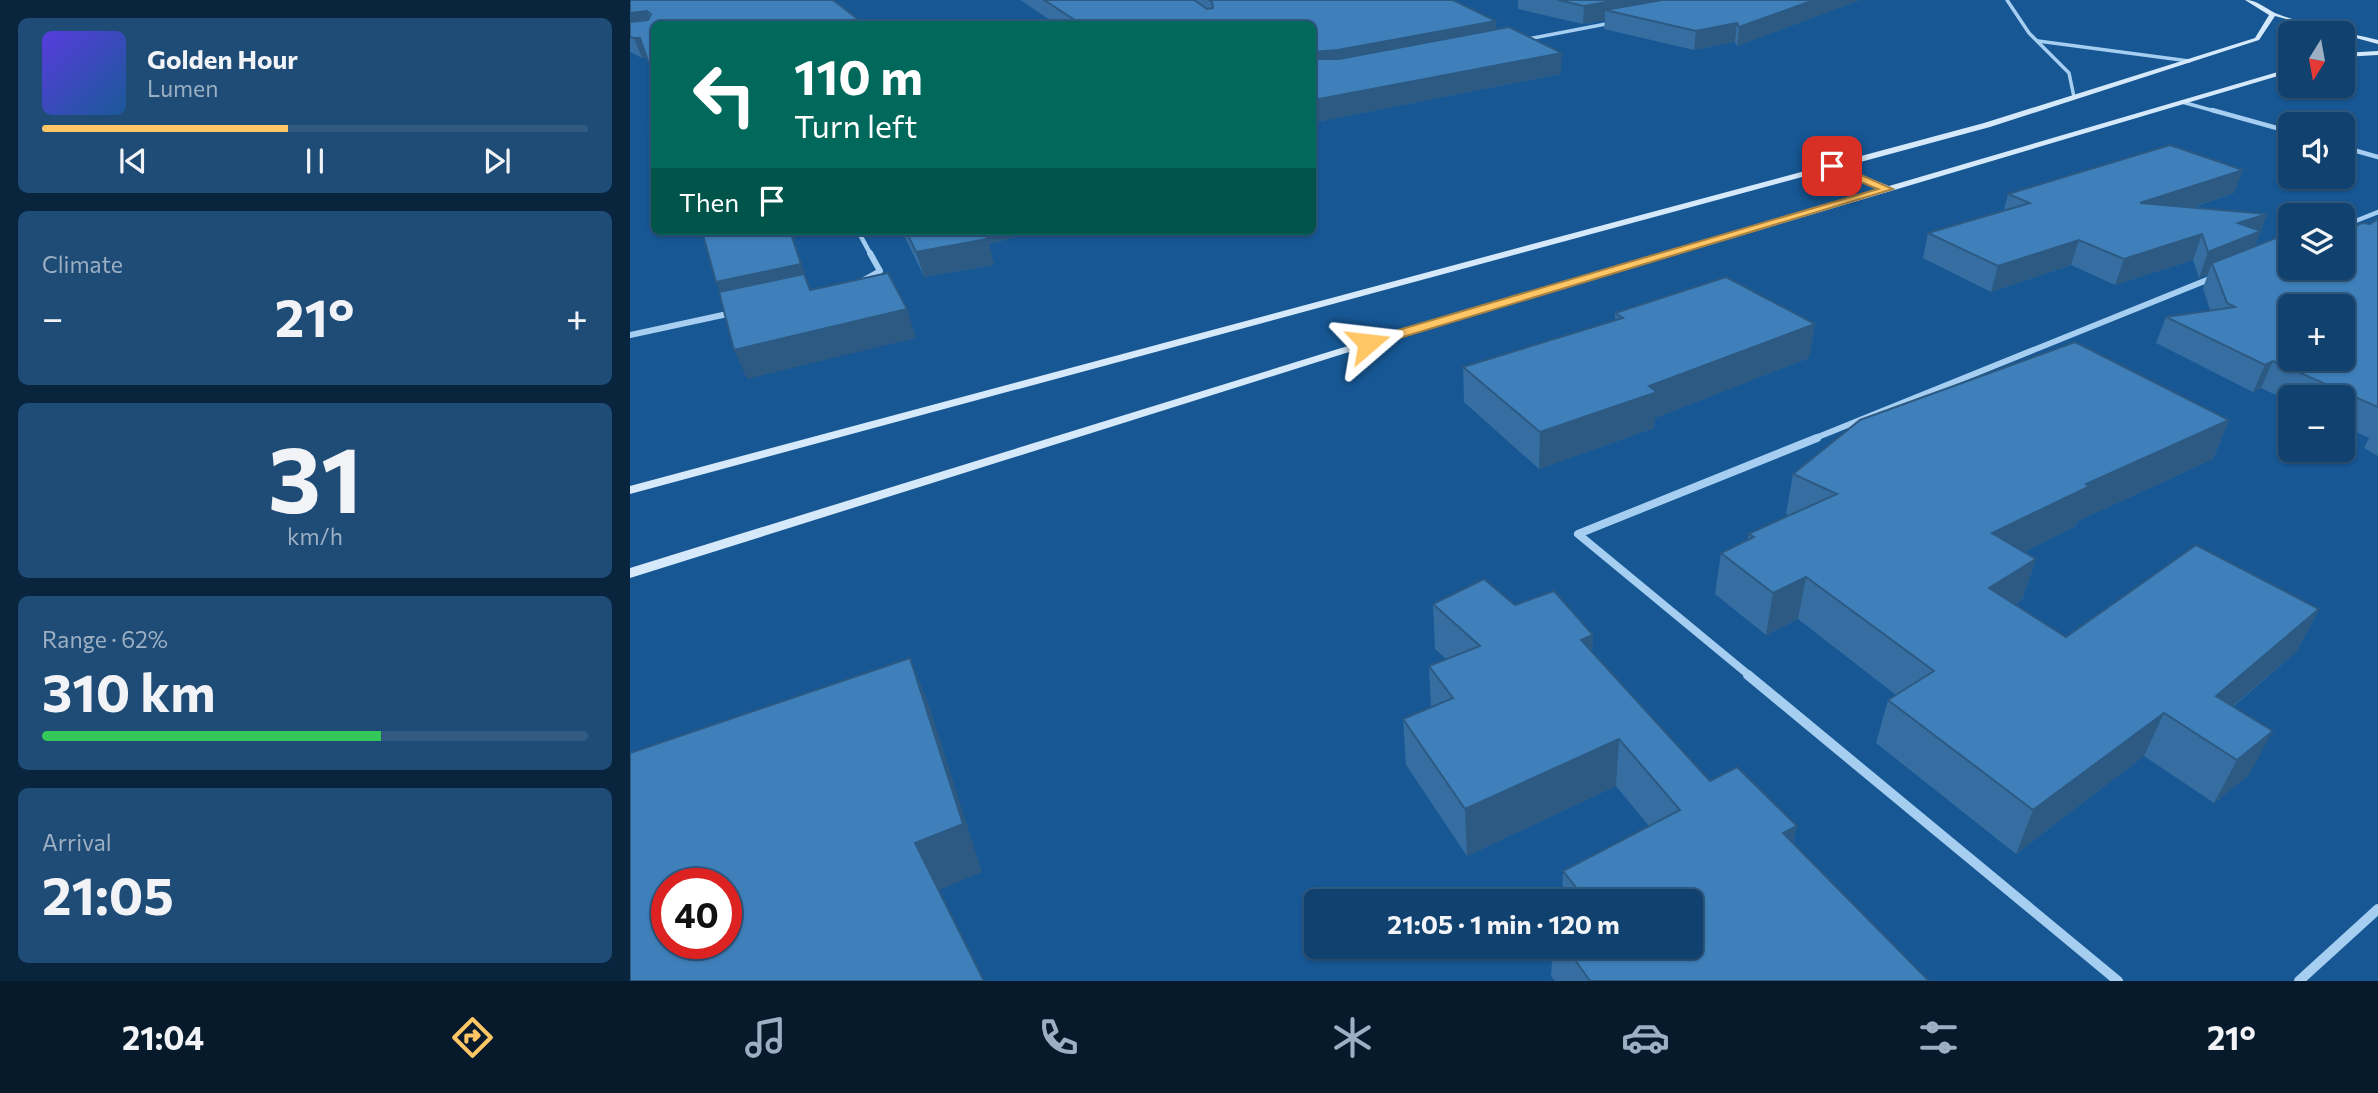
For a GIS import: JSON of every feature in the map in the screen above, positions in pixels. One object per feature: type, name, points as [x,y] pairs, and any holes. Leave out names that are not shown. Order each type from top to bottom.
[{"type":"street","points":[[2007,0],[2038,41],[2069,73],[2074,97]]},
{"type":"street","points":[[2248,0],[2273,14],[2297,21]]},
{"type":"street","points":[[630,491],[1987,125],[2258,39],[2273,14]]},
{"type":"street","points":[[1516,41],[1624,21]]},
{"type":"street","points":[[2356,37],[2378,42]]},
{"type":"street","points":[[2038,41],[2189,61]]},
{"type":"street","points":[[2356,54],[2378,53]]},
{"type":"street","points":[[630,573],[1342,351],[2278,74]]},
{"type":"street","points":[[2182,102],[2278,128]]},
{"type":"street","points":[[2355,150],[2378,157]]},
{"type":"street","points":[[1832,166],[1888,189]]},
{"type":"street","points":[[2355,221],[2378,212]]},
{"type":"street","points":[[860,235],[880,271],[860,282]]},
{"type":"street","points":[[2118,981],[1578,534],[2226,273]]},
{"type":"street","points":[[630,335],[746,310]]},
{"type":"street","points":[[2299,981],[2378,909]]},
{"type":"building","points":[[630,0],[833,0],[860,21],[651,21],[651,69],[640,38],[630,37],[630,22],[648,20],[651,14],[647,11],[630,13]]},
{"type":"building","points":[[1044,0],[1194,0],[1207,9],[1213,8],[1209,0],[1453,0],[1496,21],[1316,52],[1316,21],[1076,21]]},
{"type":"building","points":[[1558,0],[1617,0],[1584,6]]},
{"type":"building","points":[[1662,0],[1814,0],[1739,27],[1737,23],[1696,31],[1605,10]]},
{"type":"building","points":[[1509,27],[1562,53],[1316,100],[1316,59],[1339,59]]},
{"type":"building","points":[[2170,145],[2243,170],[2140,203],[2267,214],[2238,223],[2261,231],[2208,252],[2202,234],[2124,259],[2079,240],[1998,266],[1928,233],[2030,203],[2008,194]]},
{"type":"building","points":[[2378,219],[2378,407],[2355,397],[2355,385],[2328,385],[2296,371],[2355,371],[2355,294],[2278,294],[2278,363],[2273,361],[2265,365],[2166,317],[2235,307],[2227,303],[2212,263],[2276,238],[2278,280],[2355,280],[2355,226],[2370,224]]},
{"type":"building","points":[[703,235],[791,235],[801,264],[716,282]]},
{"type":"building","points":[[908,235],[986,235],[987,239],[916,252]]},
{"type":"building","points":[[888,273],[907,309],[734,350],[719,292],[804,274],[810,290]]},
{"type":"building","points":[[1726,277],[1815,324],[1649,386],[1657,392],[1540,432],[1463,367],[1623,318],[1615,313]]},
{"type":"building","points":[[2075,342],[2229,420],[2086,484],[2090,486],[1992,533],[2036,559],[1989,588],[2066,637],[2196,545],[2319,609],[2216,696],[2273,731],[2237,760],[2164,713],[2033,810],[1888,700],[1934,671],[1806,577],[1773,593],[1721,553],[1754,537],[1748,534],[1837,494],[1793,474],[1860,420]]},
{"type":"building","points":[[1484,579],[1515,605],[1554,591],[1593,635],[1581,640],[1710,781],[1737,767],[1797,826],[1783,833],[1929,981],[1590,981],[1574,959],[1703,959],[1703,889],[1577,889],[1563,871],[1680,810],[1619,739],[1465,809],[1403,719],[1453,698],[1429,666],[1480,646],[1433,604]]},
{"type":"building","points":[[910,658],[963,824],[915,843],[984,981],[630,981],[630,753]]},
{"type":"route","points":[[1368,343],[1888,189],[1832,166]]}]
